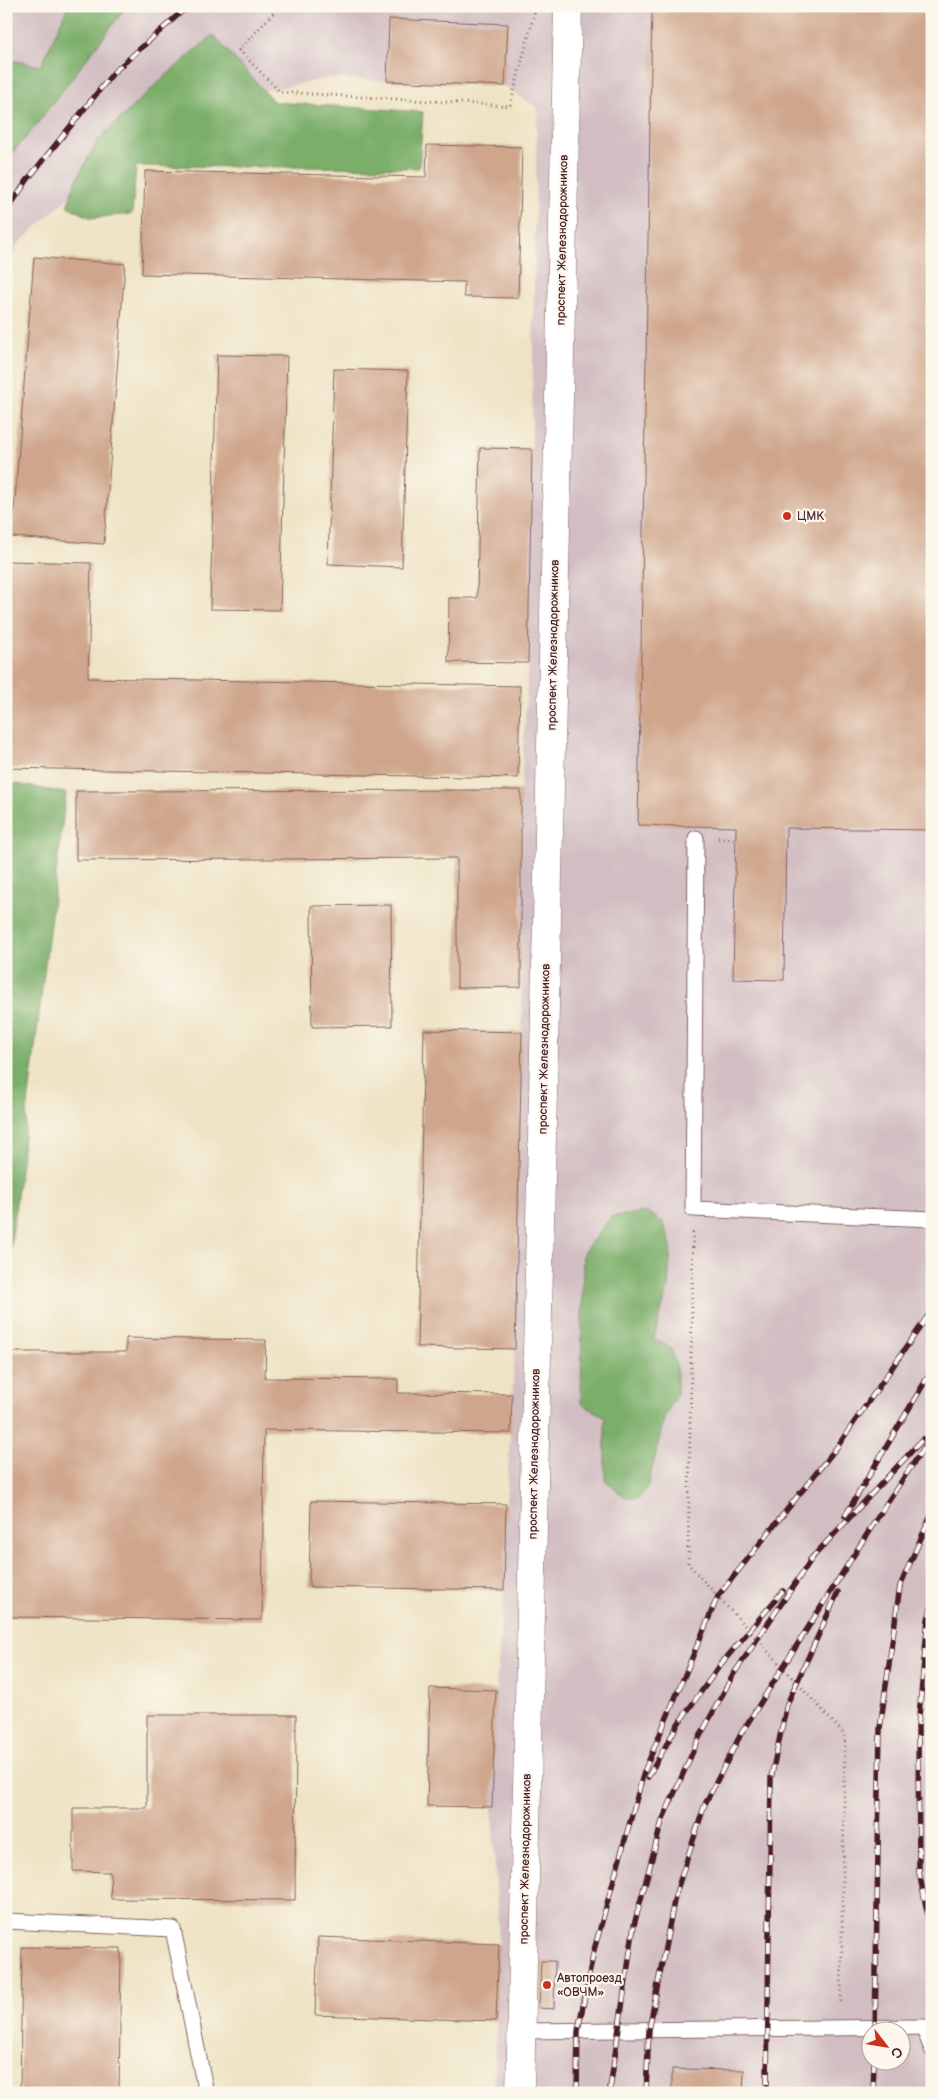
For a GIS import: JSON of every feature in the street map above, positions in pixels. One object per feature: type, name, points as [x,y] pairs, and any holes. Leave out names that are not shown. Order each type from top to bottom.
[{"type":"street","name":"проспект Железнодорожников","points":[[520,2093],[568,6]]},
{"type":"lane","points":[[696,838],[694,1209],[932,1219]]},
{"type":"lane","points":[[6,1921],[173,1929],[206,2093]]},
{"type":"lane","points":[[521,2031],[923,2027],[932,2049]]},
{"type":"path","points":[[280,6],[239,50],[280,92],[510,106],[536,6]]},
{"type":"path","points":[[694,1209],[688,1564],[845,1735],[841,2028]]},
{"type":"shaded area","points":[[6,6],[932,6],[932,2093],[494,2093],[499,1944],[492,1807],[496,1690],[504,1590],[506,1504],[515,1349],[522,1032],[521,790],[528,663],[537,108],[505,86],[329,78],[162,111],[17,245],[6,278]]},
{"type":"green space","points":[[68,6],[127,6],[30,133],[6,160],[6,59],[41,66]]},
{"type":"green space","points":[[213,35],[274,102],[423,112],[419,168],[136,166],[132,214],[91,218],[67,206],[76,181],[97,141],[153,87]]},
{"type":"green space","points":[[6,782],[66,793],[6,1285]]},
{"type":"green space","points":[[646,1212],[663,1222],[671,1245],[668,1287],[654,1338],[671,1349],[677,1368],[677,1393],[664,1419],[648,1486],[639,1498],[625,1498],[605,1480],[605,1418],[581,1403],[583,1253],[611,1217]]},
{"type":"building","name":"ЦМК","points":[[652,6],[932,6],[932,830],[786,828],[784,980],[733,979],[736,827],[638,825]]},
{"type":"building","points":[[389,19],[508,24],[505,86],[387,81]]},
{"type":"building","points":[[427,145],[522,147],[518,298],[464,297],[464,282],[142,274],[145,171],[426,177]]},
{"type":"building","points":[[34,257],[125,264],[104,544],[12,537]]},
{"type":"building","points":[[217,355],[287,356],[280,610],[210,609]]},
{"type":"building","points":[[334,369],[408,371],[402,567],[328,564]]},
{"type":"building","points":[[480,448],[532,449],[528,663],[448,662],[449,598],[477,598]]},
{"type":"building","points":[[6,561],[91,563],[88,678],[520,686],[518,778],[6,768]]},
{"type":"building","points":[[521,790],[521,987],[457,988],[457,858],[76,860],[76,791]]},
{"type":"building","points":[[391,905],[392,1026],[312,1027],[311,906]]},
{"type":"building","points":[[424,1030],[522,1032],[515,1349],[417,1347]]},
{"type":"building","points":[[126,1338],[266,1340],[265,1378],[398,1379],[398,1393],[512,1394],[511,1433],[264,1430],[262,1620],[6,1617],[6,1352],[126,1352]]},
{"type":"building","points":[[311,1501],[506,1504],[504,1590],[309,1587]]},
{"type":"building","points":[[430,1688],[496,1690],[492,1807],[427,1806]]},
{"type":"building","points":[[147,1715],[296,1715],[295,1900],[111,1899],[110,1872],[73,1871],[73,1808],[147,1808]]},
{"type":"building","points":[[318,1937],[499,1944],[496,2021],[315,2015]]},
{"type":"building","points":[[22,1947],[121,1948],[119,2093],[20,2093]]},
{"type":"building","name":"Автопроезд «ОВЧМ»","points":[[541,1961],[555,1961],[554,2009],[539,2008]]},
{"type":"building","points":[[672,2069],[744,2070],[743,2093],[672,2093]]},
{"type":"railway","points":[[6,212],[28,179],[114,72],[188,6]]},
{"type":"railway","points":[[577,2093],[578,2031],[594,1950],[644,1772],[718,1596],[837,1447],[932,1310]]},
{"type":"railway","points":[[845,1516],[932,1370]]},
{"type":"railway","points":[[646,2093],[649,2030],[675,1896],[705,1804],[742,1732],[888,1501],[932,1436]]},
{"type":"railway","points":[[809,1561],[923,1439]]},
{"type":"railway","points":[[875,2022],[880,1728],[900,1586],[932,1513]]},
{"type":"railway","points":[[610,2089],[634,1925],[662,1821],[699,1738],[733,1675],[813,1557]]},
{"type":"railway","points":[[648,1777],[678,1724],[721,1664],[783,1591]]},
{"type":"railway","points":[[767,2084],[771,1778],[787,1704],[838,1592]]},
{"type":"railway","points":[[932,1605],[928,1619],[918,1726],[919,1872],[932,1936]]},
{"type":"railway","points":[[873,2093],[874,2072]]},
{"type":"place","name":"ЦМК","points":[[787,516]]},
{"type":"place","name":"Автопроезд «ОВЧМ»","points":[[547,1985]]}]
